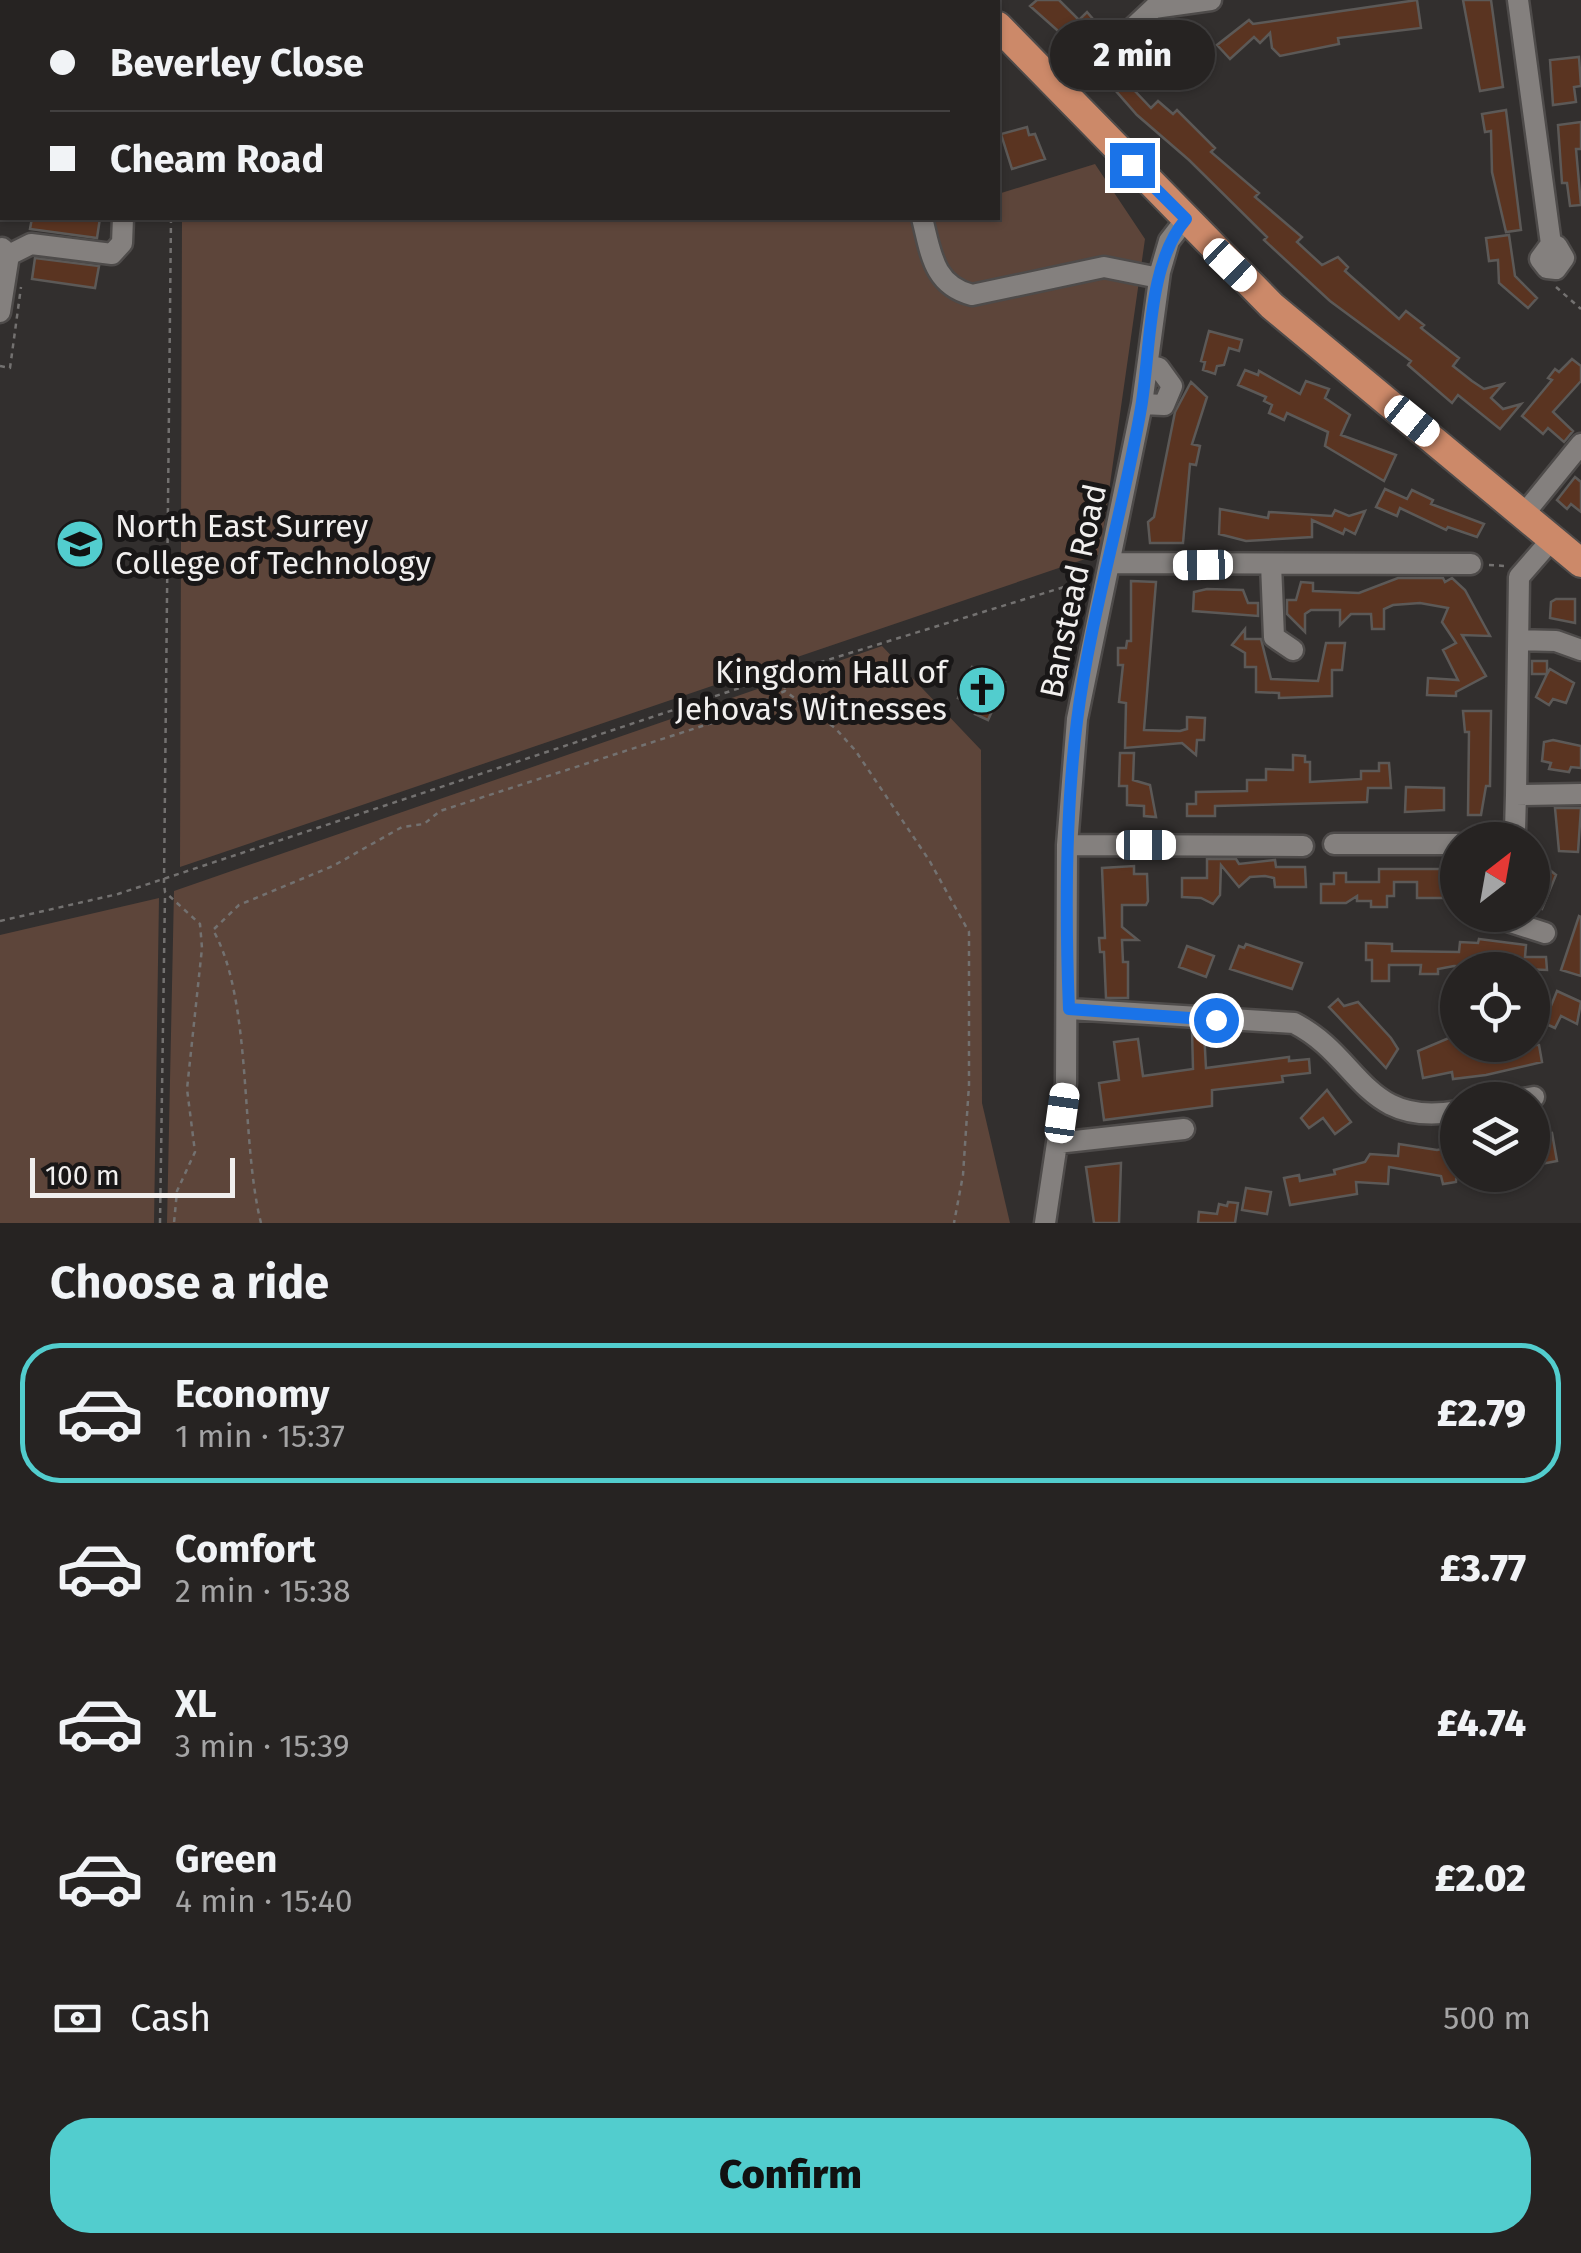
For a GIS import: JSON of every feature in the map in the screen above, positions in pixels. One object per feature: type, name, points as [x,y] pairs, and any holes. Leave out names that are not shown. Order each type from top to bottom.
[{"type":"highway","points":[[1000,28],[1272,306],[1581,563]]},
{"type":"street","points":[[1062,94],[1154,8],[1211,0]]},
{"type":"street","points":[[1518,0],[1551,244],[1540,253],[1547,268]]},
{"type":"street","name":"Banstead Road","points":[[1046,1223],[1066,1083],[1068,845],[1077,719],[1142,404],[1159,278],[1169,241],[1186,219]]},
{"type":"street","points":[[0,312],[4,251],[30,244],[112,254],[122,243],[123,220]]},
{"type":"street","points":[[923,220],[939,276],[957,292],[987,295],[1104,267],[1159,278]]},
{"type":"street","points":[[1524,514],[1581,444]]},
{"type":"street","points":[[1515,822],[1522,568],[1553,538]]},
{"type":"street","points":[[1110,564],[1471,564]]},
{"type":"street","points":[[1271,564],[1274,637],[1293,650]]},
{"type":"street","points":[[1519,640],[1556,641],[1581,650]]},
{"type":"street","points":[[1516,795],[1581,794]]},
{"type":"street","points":[[1334,844],[1440,844]]},
{"type":"street","points":[[1068,845],[1303,846]]},
{"type":"street","points":[[1069,1009],[1294,1024],[1309,1031],[1379,1101],[1417,1114],[1440,1112]]},
{"type":"street","points":[[1057,1143],[1184,1128]]},
{"type":"path","points":[[160,1223],[171,220]]},
{"type":"path","points":[[1547,268],[1548,278],[1581,309]]},
{"type":"path","points":[[0,366],[10,368],[23,287],[4,285]]},
{"type":"path","points":[[0,921],[118,894],[782,674],[1094,580],[1110,564]]},
{"type":"path","points":[[1471,564],[1522,568]]},
{"type":"path","points":[[782,674],[785,690],[835,728],[855,750],[967,926],[969,1085],[964,1175],[954,1223]]},
{"type":"path","points":[[213,930],[239,905],[334,866],[402,827],[424,824],[440,811],[724,719],[785,690]]},
{"type":"path","points":[[165,892],[200,924],[213,930],[225,951],[261,1223]]},
{"type":"path","points":[[174,1223],[177,1190],[195,1152],[187,1089],[202,948],[200,924]]},
{"type":"shaded area","points":[[1095,164],[1145,239],[1100,554],[180,867],[182,220],[1000,220],[1000,193]]},
{"type":"shaded area","points":[[882,646],[981,750],[982,1103],[1010,1223],[167,1223],[174,891]]},
{"type":"shaded area","points":[[159,898],[154,1223],[0,1223],[0,935]]},
{"type":"building","points":[[1037,0],[1059,0],[1079,20],[1087,12],[1099,26],[1095,30],[1102,37],[1084,54],[1030,6]]},
{"type":"building","points":[[1417,0],[1421,28],[1338,38],[1339,44],[1280,56],[1272,48],[1270,33],[1260,43],[1254,37],[1230,59],[1217,45],[1249,20],[1253,24]]},
{"type":"building","points":[[1463,0],[1491,0],[1503,87],[1480,91]]},
{"type":"building","points":[[1177,30],[1182,35],[1188,30],[1208,50],[1202,56],[1202,70],[1189,56],[1183,62],[1164,44]]},
{"type":"building","points":[[1123,56],[1145,79],[1134,90],[1151,108],[1158,101],[1173,114],[1177,110],[1215,148],[1211,152],[1259,193],[1255,197],[1302,237],[1297,242],[1322,265],[1338,257],[1348,267],[1345,271],[1399,319],[1406,311],[1424,325],[1421,328],[1459,358],[1453,366],[1472,381],[1484,389],[1503,384],[1491,398],[1503,409],[1521,404],[1500,429],[1458,395],[1452,403],[1408,365],[1411,361],[1330,301],[1264,240],[1267,237],[1189,160],[1137,115],[1102,75]]},
{"type":"building","points":[[1579,57],[1581,86],[1574,87],[1576,102],[1553,105],[1550,60]]},
{"type":"building","points":[[1506,110],[1521,230],[1506,232],[1492,172],[1491,131],[1485,132],[1482,114]]},
{"type":"building","points":[[1581,122],[1581,149],[1576,149],[1581,205],[1570,206],[1567,183],[1562,183],[1558,125]]},
{"type":"building","points":[[1027,127],[1029,135],[1035,134],[1045,159],[1012,169],[1001,134]]},
{"type":"building","points":[[32,220],[100,220],[97,238],[30,229]]},
{"type":"building","points":[[1509,235],[1515,276],[1537,298],[1528,308],[1499,283],[1498,260],[1489,261],[1486,238]]},
{"type":"building","points":[[35,258],[99,266],[95,288],[32,279]]},
{"type":"building","points":[[1209,331],[1242,340],[1239,351],[1229,348],[1224,365],[1217,366],[1215,374],[1203,370],[1205,362],[1201,361]]},
{"type":"building","points":[[1572,359],[1581,366],[1581,381],[1553,412],[1573,431],[1564,442],[1548,428],[1543,434],[1522,416],[1552,380],[1548,378],[1555,369],[1559,372]]},
{"type":"building","points":[[1245,370],[1258,375],[1259,371],[1300,394],[1306,381],[1329,389],[1325,398],[1350,415],[1341,435],[1396,455],[1384,481],[1325,446],[1328,432],[1287,413],[1284,420],[1269,413],[1272,405],[1264,401],[1266,397],[1238,385]]},
{"type":"building","points":[[1191,382],[1207,397],[1192,444],[1200,446],[1196,465],[1190,464],[1183,543],[1150,543],[1148,522],[1154,517],[1175,412]]},
{"type":"building","points":[[1575,477],[1581,482],[1581,512],[1571,504],[1567,509],[1557,500]]},
{"type":"building","points":[[1385,489],[1407,499],[1412,490],[1433,500],[1431,504],[1484,524],[1477,537],[1448,527],[1446,530],[1400,508],[1397,516],[1376,507]]},
{"type":"building","points":[[1220,509],[1268,518],[1269,512],[1332,516],[1335,510],[1349,516],[1365,511],[1355,534],[1345,529],[1343,534],[1312,520],[1312,537],[1246,541],[1219,534]]},
{"type":"building","points":[[1398,578],[1443,578],[1445,582],[1452,578],[1465,590],[1490,636],[1462,635],[1486,676],[1456,692],[1456,696],[1427,695],[1428,678],[1458,680],[1443,650],[1456,643],[1442,622],[1448,608],[1420,603],[1393,605],[1384,609],[1384,629],[1372,629],[1371,614],[1351,614],[1340,625],[1340,610],[1311,610],[1305,614],[1305,632],[1287,614],[1287,600],[1296,600],[1301,582],[1313,583],[1313,591],[1359,593]]},
{"type":"building","points":[[1131,581],[1156,582],[1144,730],[1180,731],[1187,729],[1187,717],[1205,718],[1204,740],[1197,740],[1196,755],[1182,743],[1125,748],[1126,703],[1119,702],[1123,665],[1118,665],[1118,648],[1126,648],[1127,641],[1131,641]]},
{"type":"building","points":[[1243,590],[1248,603],[1258,603],[1258,616],[1193,611],[1194,592]]},
{"type":"building","points":[[1575,599],[1575,623],[1550,618],[1551,602]]},
{"type":"building","points":[[1245,629],[1245,639],[1261,639],[1271,679],[1318,681],[1326,643],[1345,643],[1342,670],[1332,670],[1332,696],[1279,698],[1279,693],[1256,692],[1256,667],[1245,667],[1245,653],[1232,645]]},
{"type":"building","points":[[1532,661],[1547,661],[1547,674],[1532,674]]},
{"type":"building","name":"Kingdom Hall of Jehova's Witnesses","points":[[972,667],[1005,682],[988,720],[975,714],[978,707],[958,698]]},
{"type":"building","points":[[1550,669],[1574,683],[1566,703],[1553,699],[1549,705],[1536,697]]},
{"type":"building","points":[[1463,711],[1491,711],[1490,786],[1486,786],[1481,815],[1468,815],[1469,732],[1465,732]]},
{"type":"building","points":[[1544,742],[1581,746],[1581,768],[1571,767],[1569,772],[1549,769],[1551,763],[1542,761]]},
{"type":"building","points":[[1120,753],[1134,753],[1133,780],[1150,785],[1156,817],[1144,816],[1144,806],[1127,805],[1127,786],[1119,786]]},
{"type":"building","points":[[1293,755],[1305,756],[1305,762],[1310,762],[1310,782],[1361,779],[1361,771],[1379,771],[1379,763],[1389,763],[1391,788],[1368,788],[1367,802],[1215,806],[1215,816],[1187,816],[1187,804],[1196,804],[1196,792],[1247,791],[1247,780],[1266,780],[1266,769],[1293,770]]},
{"type":"building","points":[[1406,787],[1444,788],[1444,810],[1405,812]]},
{"type":"building","points":[[1555,808],[1581,808],[1578,852],[1559,851]]},
{"type":"building","points":[[1207,859],[1236,859],[1239,864],[1275,860],[1276,867],[1305,867],[1306,887],[1275,887],[1274,878],[1265,876],[1250,877],[1239,887],[1221,865],[1220,895],[1213,904],[1201,898],[1182,897],[1182,878],[1207,878]]},
{"type":"building","points":[[1134,866],[1134,874],[1147,874],[1148,901],[1146,905],[1122,905],[1122,927],[1138,940],[1122,940],[1123,962],[1128,962],[1128,998],[1106,998],[1104,952],[1100,952],[1099,938],[1105,938],[1102,868]]},
{"type":"building","points":[[1379,869],[1440,869],[1440,898],[1417,898],[1417,882],[1394,882],[1394,896],[1387,896],[1387,907],[1371,907],[1371,901],[1357,901],[1357,896],[1346,903],[1321,903],[1321,884],[1334,884],[1334,873],[1346,873],[1346,882],[1379,882]]},
{"type":"building","points":[[1581,917],[1581,976],[1561,970]]},
{"type":"building","points":[[1479,939],[1526,945],[1525,952],[1459,952],[1460,942],[1478,943]]},
{"type":"building","points":[[1366,943],[1392,944],[1392,951],[1459,952],[1440,952],[1438,974],[1420,974],[1421,965],[1389,965],[1389,981],[1372,981],[1372,960],[1366,960]]},
{"type":"building","points":[[1246,944],[1302,963],[1292,989],[1230,969],[1239,946],[1244,948]]},
{"type":"building","points":[[1187,946],[1214,956],[1206,977],[1179,967]]},
{"type":"building","points":[[1557,991],[1581,1002],[1577,1024],[1561,1016],[1555,1028],[1550,1026],[1550,1008]]},
{"type":"building","points":[[1338,999],[1344,1006],[1358,1002],[1391,1038],[1398,1049],[1386,1068],[1329,1007]]},
{"type":"building","points":[[1192,1030],[1204,1031],[1206,1068],[1289,1057],[1289,1061],[1309,1059],[1310,1073],[1282,1076],[1283,1082],[1212,1090],[1212,1106],[1104,1120],[1099,1083],[1119,1080],[1114,1042],[1138,1039],[1143,1076],[1193,1069]]},
{"type":"building","points":[[1440,1042],[1440,1062],[1542,1062],[1486,1075],[1453,1079],[1452,1072],[1423,1078],[1418,1051]]},
{"type":"building","points":[[1327,1090],[1351,1122],[1335,1134],[1323,1118],[1309,1128],[1301,1118]]},
{"type":"building","points":[[1550,1133],[1557,1161],[1550,1162]]},
{"type":"building","points":[[1399,1144],[1440,1149],[1440,1176],[1389,1167],[1388,1184],[1356,1182],[1357,1194],[1290,1205],[1284,1178],[1299,1175],[1300,1181],[1335,1174],[1334,1170],[1365,1162],[1370,1154],[1398,1156]]},
{"type":"building","points":[[1121,1163],[1119,1223],[1094,1223],[1086,1167]]},
{"type":"building","points":[[1246,1188],[1271,1192],[1267,1214],[1242,1210]]},
{"type":"building","points":[[1228,1202],[1238,1203],[1235,1223],[1198,1223],[1199,1212],[1217,1214],[1219,1204],[1227,1206]]},
{"type":"place","name":"North East Surrey College of Technology","points":[[80,544]]},
{"type":"place","name":"Kingdom Hall of Jehova's Witnesses","points":[[982,690]]},
{"type":"route","points":[[1132,165],[1186,219],[1169,241],[1163,257],[1142,404],[1077,719],[1066,884],[1069,1009],[1216,1020]]}]
